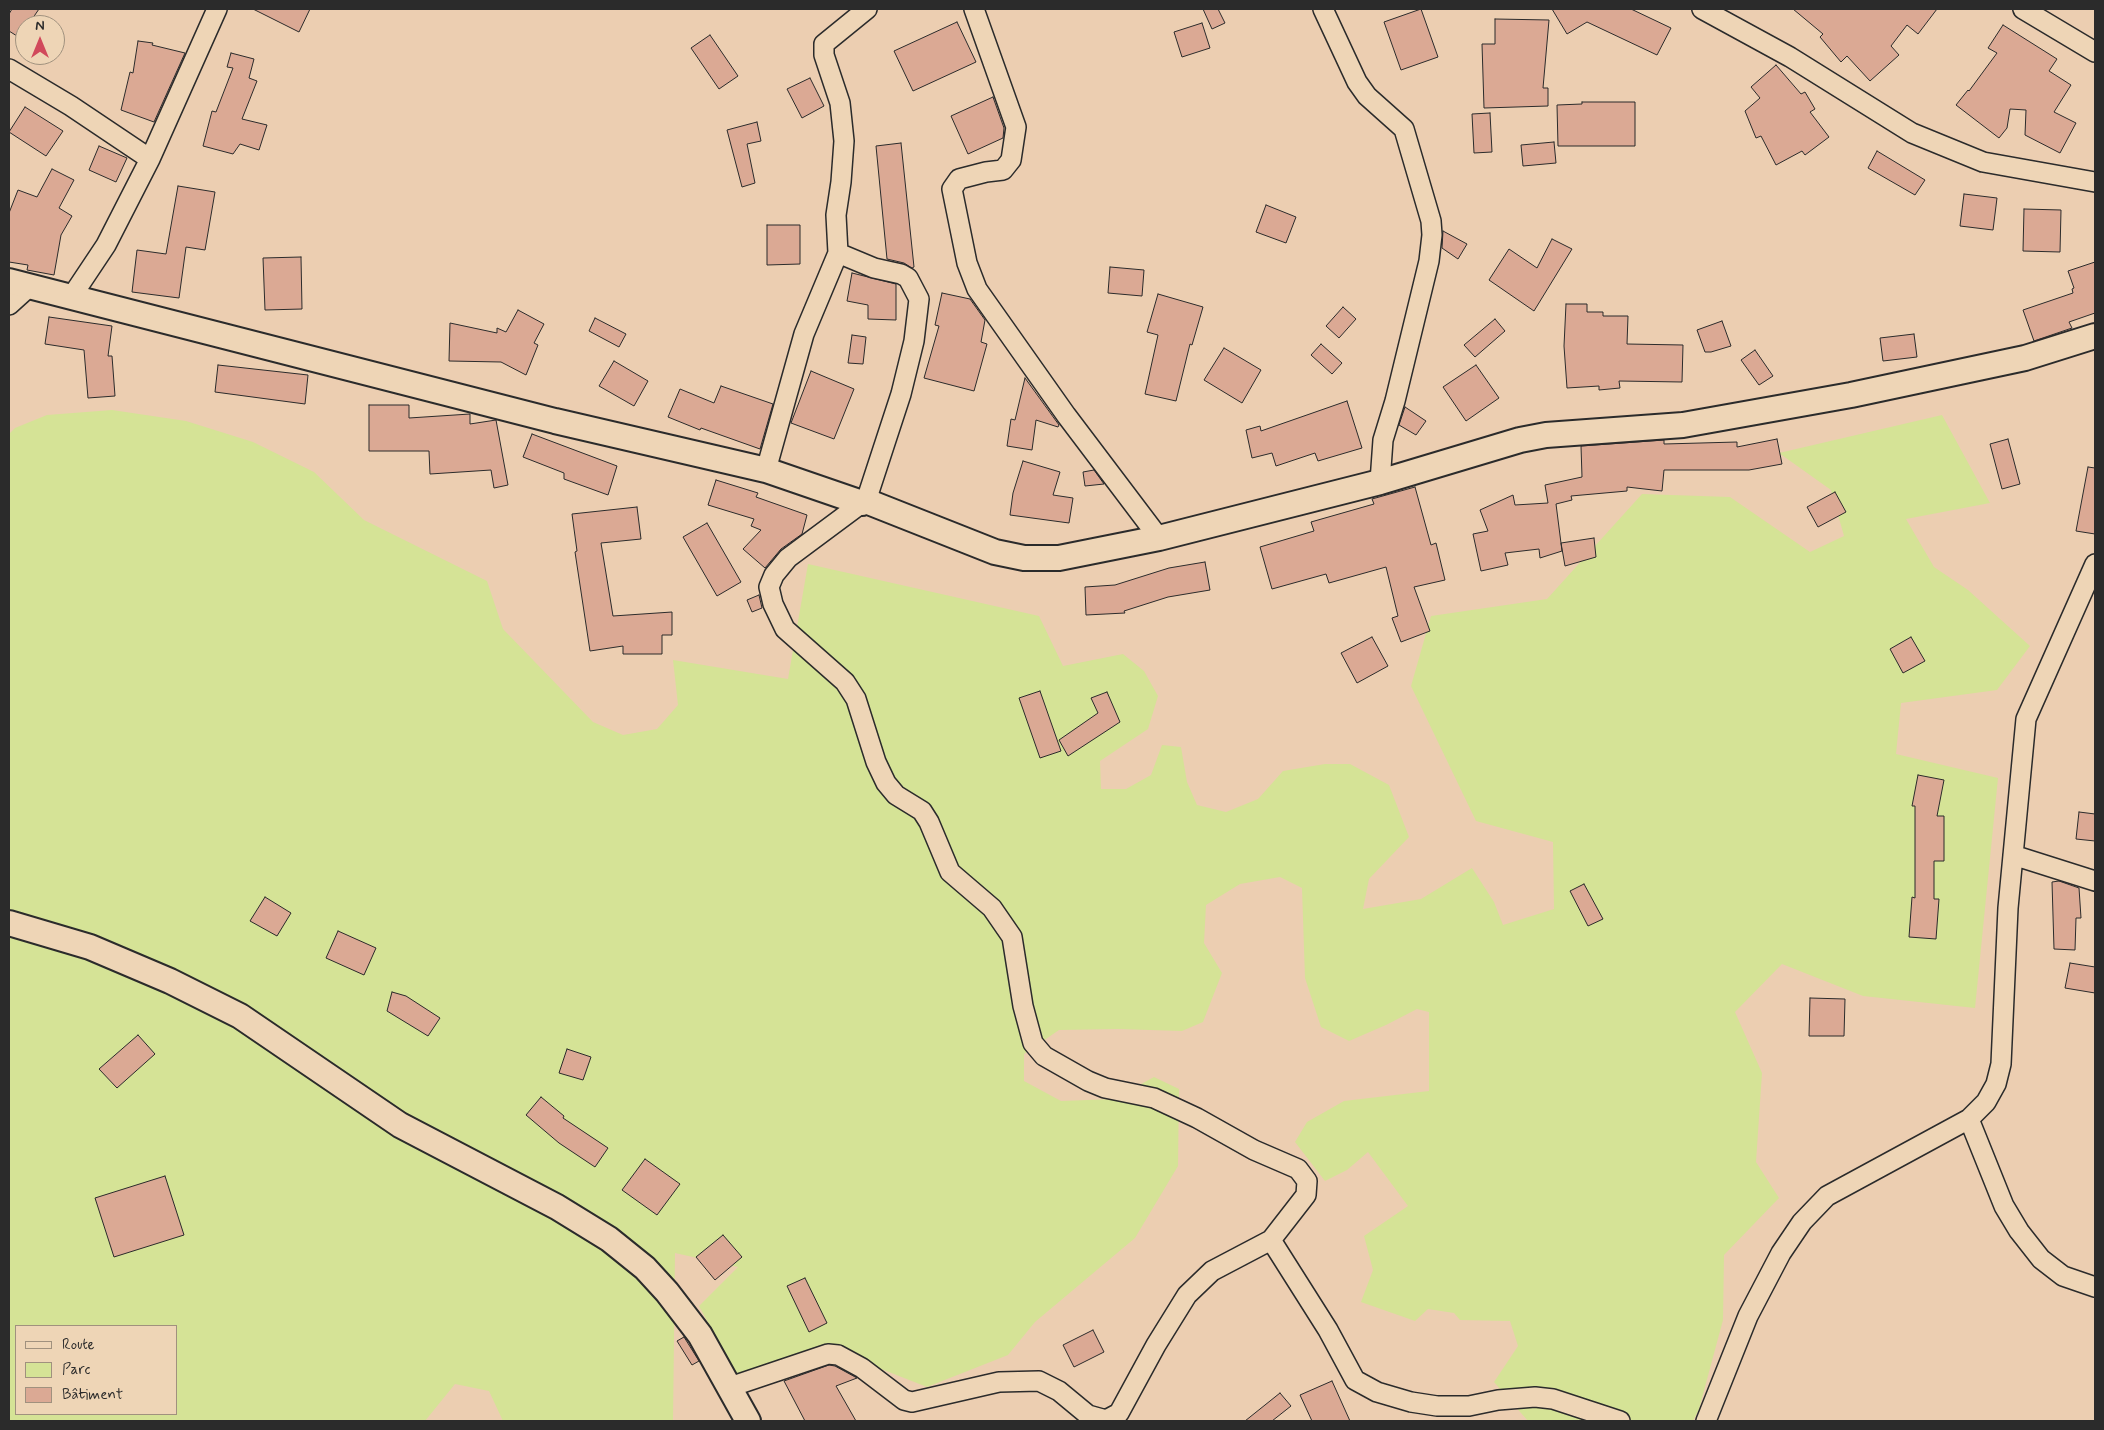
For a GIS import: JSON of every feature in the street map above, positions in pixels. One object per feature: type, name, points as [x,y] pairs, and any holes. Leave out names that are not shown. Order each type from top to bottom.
[{"type":"street","points":[[72,296],[106,245],[150,158],[217,9]]},
{"type":"street","points":[[766,470],[804,334],[838,253],[836,215],[844,141],[840,103],[824,55],[824,44],[867,9]]},
{"type":"street","points":[[974,9],[1016,128],[1011,160],[1003,170],[959,179],[952,189],[967,263],[977,289],[1066,415],[1159,538]]},
{"type":"street","points":[[1323,9],[1357,82],[1367,96],[1404,129],[1431,221],[1432,235],[1429,261],[1396,400],[1383,440],[1380,482]]},
{"type":"street","points":[[1702,9],[1724,14],[1912,133],[1982,162],[2095,182]]},
{"type":"street","points":[[2023,9],[2095,52]]},
{"type":"street","points":[[9,69],[71,106],[150,158]]},
{"type":"street","points":[[730,1387],[828,1354],[838,1355],[862,1368],[904,1400],[912,1402],[920,1402],[1000,1382],[1039,1381],[1059,1391],[1088,1415],[1106,1420],[1119,1413],[1156,1345],[1187,1296],[1212,1271],[1271,1240],[1306,1195],[1307,1181],[1298,1169],[1254,1150],[1198,1118],[1154,1098],[1106,1088],[1088,1082],[1044,1056],[1033,1043],[1025,1015],[1012,937],[992,908],[950,872],[929,822],[922,811],[896,795],[886,783],[876,762],[856,699],[845,682],[785,629],[773,604],[769,587],[774,575],[788,558],[864,502],[901,394],[914,341],[918,299],[908,278],[901,274],[874,268],[838,253]]},
{"type":"street","points":[[9,305],[19,284],[72,296],[555,421],[766,470],[864,502],[995,552],[1024,558],[1060,558],[1159,538],[1380,482],[1520,440],[1546,435],[1683,425],[1851,395],[2025,358],[2095,336]]},
{"type":"street","points":[[1706,1421],[1748,1316],[1781,1253],[1802,1222],[1827,1196],[1969,1119],[1986,1102],[1996,1084],[2001,1064],[2008,908],[2026,719],[2095,564]]},
{"type":"street","points":[[2013,855],[2095,880]]},
{"type":"street","points":[[9,923],[90,947],[170,981],[240,1016],[400,1125],[557,1206],[609,1239],[645,1268],[667,1292],[700,1335],[748,1421]]},
{"type":"street","points":[[1969,1119],[2004,1206],[2019,1231],[2041,1259],[2063,1276],[2095,1286]]},
{"type":"street","points":[[1271,1240],[1328,1330],[1355,1380],[1377,1392],[1411,1402],[1437,1406],[1469,1406],[1498,1400],[1535,1397],[1552,1399],[1620,1421]]},
{"type":"green space","points":[[112,410],[186,421],[253,442],[314,472],[364,520],[487,581],[503,629],[593,722],[623,735],[657,729],[678,705],[673,660],[788,679],[808,564],[1039,616],[1063,666],[1123,654],[1144,671],[1158,696],[1148,729],[1100,761],[1101,789],[1126,789],[1151,775],[1162,745],[1181,747],[1187,782],[1197,805],[1226,812],[1258,799],[1283,771],[1325,764],[1350,764],[1389,785],[1409,837],[1369,879],[1363,909],[1421,899],[1472,868],[1494,902],[1503,925],[1554,909],[1553,842],[1476,821],[1411,686],[1431,616],[1547,599],[1642,494],[1730,497],[1810,552],[1844,536],[1831,490],[1779,453],[1942,415],[1990,503],[1906,519],[1934,567],[1968,590],[2030,646],[1997,690],[1901,703],[1896,754],[1998,778],[1975,1008],[1863,996],[1782,964],[1735,1012],[1762,1073],[1756,1162],[1779,1198],[1724,1255],[1723,1320],[1699,1409],[1693,1421],[1528,1421],[1494,1382],[1518,1346],[1510,1321],[1460,1320],[1454,1313],[1428,1309],[1415,1321],[1361,1302],[1373,1270],[1364,1236],[1408,1206],[1368,1152],[1347,1170],[1325,1181],[1295,1142],[1307,1122],[1344,1101],[1429,1091],[1429,1012],[1417,1009],[1349,1041],[1321,1027],[1305,978],[1302,888],[1280,877],[1240,884],[1206,905],[1204,943],[1222,973],[1203,1022],[1182,1031],[1059,1030],[1024,1054],[1024,1081],[1061,1101],[1114,1099],[1154,1077],[1179,1089],[1178,1166],[1135,1238],[1035,1322],[1008,1355],[927,1387],[838,1352],[740,1382],[699,1306],[738,1267],[675,1253],[673,1421],[503,1421],[489,1391],[455,1384],[425,1421],[9,1421],[9,434],[15,428],[47,415]]},
{"type":"building","points":[[12,9],[39,9],[35,15],[15,15],[15,35],[9,31],[9,14]]},
{"type":"building","points":[[253,9],[310,9],[299,32]]},
{"type":"building","points":[[1203,9],[1218,9],[1225,23],[1212,29]]},
{"type":"building","points":[[1421,9],[1438,57],[1401,70],[1384,22]]},
{"type":"building","points":[[1552,9],[1631,9],[1671,28],[1657,55],[1587,22],[1567,34]]},
{"type":"building","points":[[1793,9],[1937,9],[1918,34],[1907,25],[1891,46],[1899,55],[1870,81],[1847,56],[1841,62],[1820,37],[1823,34]]},
{"type":"building","points":[[1495,19],[1549,20],[1543,88],[1548,88],[1548,106],[1484,108],[1482,44],[1495,44]]},
{"type":"building","points":[[957,22],[976,62],[913,91],[894,51]]},
{"type":"building","points":[[1202,23],[1210,48],[1182,57],[1174,32]]},
{"type":"building","points":[[2003,25],[2057,59],[2049,71],[2071,85],[2054,112],[2076,123],[2060,153],[2025,135],[2026,110],[2010,109],[2007,128],[1999,138],[1956,105],[1969,91],[1997,53],[1988,48]]},
{"type":"building","points":[[710,35],[738,76],[719,89],[691,48]]},
{"type":"building","points":[[138,41],[153,43],[152,45],[185,53],[154,122],[121,110],[130,72],[133,73]]},
{"type":"building","points":[[231,53],[254,59],[249,78],[257,81],[242,119],[267,125],[259,150],[240,144],[233,154],[203,146],[212,111],[216,112],[233,68],[227,67]]},
{"type":"building","points":[[1776,65],[1801,94],[1805,92],[1815,109],[1810,112],[1829,137],[1805,155],[1802,151],[1776,165],[1761,136],[1756,138],[1745,111],[1760,98],[1751,87]]},
{"type":"building","points":[[810,78],[824,106],[802,118],[787,89]]},
{"type":"building","points":[[993,97],[1004,128],[1003,138],[968,154],[951,116]]},
{"type":"building","points":[[1582,102],[1635,102],[1635,146],[1558,146],[1557,105],[1582,104]]},
{"type":"building","points":[[25,107],[63,131],[46,156],[9,132]]},
{"type":"building","points":[[1490,113],[1492,152],[1474,153],[1472,114]]},
{"type":"building","points":[[757,122],[761,141],[747,144],[755,183],[742,187],[727,130]]},
{"type":"building","points":[[1554,142],[1556,163],[1523,166],[1521,145]]},
{"type":"building","points":[[901,143],[914,267],[912,268],[904,263],[887,259],[876,146]]},
{"type":"building","points":[[99,146],[127,158],[116,182],[89,170]]},
{"type":"building","points":[[1877,151],[1925,180],[1915,195],[1868,168]]},
{"type":"building","points":[[52,169],[74,180],[59,208],[72,216],[61,235],[54,275],[27,270],[28,265],[9,262],[9,213],[18,190],[37,197]]},
{"type":"building","points":[[178,186],[215,192],[205,250],[186,247],[179,298],[132,292],[137,250],[166,254]]},
{"type":"building","points":[[1964,194],[1997,198],[1993,230],[1960,226]]},
{"type":"building","points":[[1266,205],[1296,217],[1286,243],[1256,232]]},
{"type":"building","points":[[2024,209],[2061,210],[2060,252],[2023,251]]},
{"type":"building","points":[[767,225],[800,225],[800,264],[767,265]]},
{"type":"building","points":[[1443,231],[1467,244],[1458,259],[1442,248]]},
{"type":"building","points":[[1552,239],[1572,249],[1534,311],[1489,280],[1509,249],[1537,268]]},
{"type":"building","points":[[301,257],[302,309],[265,310],[263,258]]},
{"type":"building","points":[[2095,262],[2095,313],[2069,322],[2072,328],[2034,341],[2023,310],[2073,293],[2072,289],[2074,288],[2068,271]]},
{"type":"building","points":[[1110,267],[1144,270],[1142,296],[1108,293]]},
{"type":"building","points":[[852,273],[896,284],[896,320],[868,319],[868,305],[847,301]]},
{"type":"building","points":[[942,293],[970,299],[985,320],[981,342],[987,344],[974,391],[924,378],[939,326],[935,325]]},
{"type":"building","points":[[1158,294],[1203,307],[1192,345],[1190,344],[1176,401],[1145,394],[1158,335],[1147,332]]},
{"type":"building","points":[[1566,304],[1587,304],[1587,312],[1603,312],[1603,316],[1628,316],[1627,344],[1683,345],[1682,382],[1619,381],[1620,388],[1599,390],[1599,386],[1567,388],[1564,346]]},
{"type":"building","points":[[1343,307],[1356,319],[1339,338],[1326,326]]},
{"type":"building","points":[[518,310],[544,324],[534,343],[538,345],[526,375],[501,362],[449,361],[450,323],[497,333],[497,328],[506,332]]},
{"type":"building","points":[[49,317],[112,326],[108,356],[112,356],[115,396],[88,398],[84,350],[45,344]]},
{"type":"building","points":[[595,318],[626,334],[619,347],[589,331]]},
{"type":"building","points":[[1495,319],[1505,331],[1475,357],[1464,345]]},
{"type":"building","points":[[1722,321],[1731,346],[1705,352],[1697,330]]},
{"type":"building","points":[[1914,334],[1917,357],[1883,361],[1880,338]]},
{"type":"building","points":[[852,335],[866,337],[863,364],[848,363]]},
{"type":"building","points":[[1321,344],[1342,363],[1332,374],[1311,355]]},
{"type":"building","points":[[1224,348],[1261,370],[1242,403],[1204,380]]},
{"type":"building","points":[[1755,350],[1773,376],[1759,385],[1741,360]]},
{"type":"building","points":[[614,361],[648,381],[634,406],[599,386]]},
{"type":"building","points":[[218,365],[308,375],[305,404],[215,392]]},
{"type":"building","points":[[1476,365],[1499,398],[1466,421],[1443,387]]},
{"type":"building","points":[[811,371],[854,389],[834,439],[791,423]]},
{"type":"building","points":[[1025,378],[1059,425],[1058,427],[1036,420],[1032,450],[1007,446],[1011,419],[1015,420]]},
{"type":"building","points":[[721,386],[773,404],[760,449],[701,428],[700,430],[668,417],[680,389],[714,403]]},
{"type":"building","points":[[1347,401],[1362,448],[1318,461],[1315,453],[1276,466],[1272,453],[1252,458],[1246,430],[1260,426],[1261,431]]},
{"type":"building","points":[[369,405],[409,405],[409,418],[470,414],[470,424],[496,420],[508,485],[494,488],[491,470],[430,474],[429,451],[369,451]]},
{"type":"building","points":[[1405,407],[1426,421],[1416,435],[1399,425]]},
{"type":"building","points":[[532,434],[617,466],[608,495],[564,479],[564,473],[523,457]]},
{"type":"building","points":[[1777,439],[1782,464],[1749,470],[1664,470],[1662,491],[1627,487],[1627,491],[1571,496],[1572,500],[1556,504],[1562,551],[1540,558],[1539,549],[1505,553],[1508,565],[1481,571],[1473,534],[1488,531],[1480,510],[1513,495],[1515,505],[1548,503],[1545,485],[1582,477],[1581,446],[1664,440],[1664,444],[1737,442],[1737,447]]},
{"type":"building","points":[[2008,439],[2020,484],[2002,489],[1990,444]]},
{"type":"building","points":[[1023,461],[1060,472],[1053,495],[1073,498],[1069,523],[1010,515],[1013,493]]},
{"type":"building","points":[[2088,467],[2095,468],[2095,534],[2076,531]]},
{"type":"building","points":[[1094,470],[1104,484],[1085,486],[1083,472]]},
{"type":"building","points":[[716,480],[758,493],[756,497],[807,515],[802,534],[781,549],[765,568],[743,549],[761,530],[751,526],[754,519],[708,505]]},
{"type":"building","points":[[1415,487],[1431,545],[1436,543],[1445,580],[1414,587],[1430,631],[1401,642],[1392,618],[1398,616],[1386,567],[1329,583],[1326,574],[1272,589],[1260,547],[1314,531],[1311,522],[1374,504],[1372,499]]},
{"type":"building","points":[[1835,492],[1846,512],[1818,527],[1807,507]]},
{"type":"building","points":[[637,507],[641,539],[601,543],[613,616],[672,612],[672,635],[662,635],[662,654],[623,654],[623,646],[590,651],[575,552],[577,551],[572,514]]},
{"type":"building","points":[[707,523],[741,582],[717,596],[683,537]]},
{"type":"building","points":[[1594,538],[1596,557],[1565,566],[1561,543]]},
{"type":"building","points":[[1205,562],[1210,590],[1168,597],[1124,611],[1125,613],[1086,615],[1085,587],[1115,585],[1169,568]]},
{"type":"building","points":[[759,595],[762,608],[752,612],[747,600]]},
{"type":"building","points":[[1372,637],[1388,666],[1357,683],[1341,653]]},
{"type":"building","points":[[1911,637],[1925,661],[1903,673],[1890,649]]},
{"type":"building","points":[[1040,691],[1061,751],[1040,758],[1019,698]]},
{"type":"building","points":[[1107,692],[1120,722],[1068,756],[1059,740],[1098,713],[1091,698]]},
{"type":"building","points":[[1918,775],[1944,780],[1937,816],[1944,816],[1944,861],[1934,861],[1934,899],[1939,899],[1936,939],[1909,937],[1912,897],[1915,898],[1915,806],[1912,806]]},
{"type":"building","points":[[2079,812],[2095,814],[2095,841],[2076,839]]},
{"type":"building","points":[[2059,881],[2079,888],[2081,918],[2076,918],[2075,950],[2054,949],[2052,882]]},
{"type":"building","points":[[1584,884],[1603,919],[1588,926],[1570,891]]},
{"type":"building","points":[[265,897],[291,913],[277,936],[250,921]]},
{"type":"building","points":[[338,931],[376,948],[364,975],[326,958]]},
{"type":"building","points":[[2070,963],[2095,967],[2095,993],[2065,988]]},
{"type":"building","points":[[392,992],[406,996],[440,1018],[428,1036],[387,1011]]},
{"type":"building","points":[[1810,998],[1845,999],[1844,1036],[1809,1036]]},
{"type":"building","points":[[138,1035],[155,1054],[117,1088],[99,1069]]},
{"type":"building","points":[[567,1049],[591,1057],[583,1080],[559,1073]]},
{"type":"building","points":[[541,1097],[564,1116],[563,1118],[608,1148],[595,1167],[559,1143],[526,1115]]},
{"type":"building","points":[[645,1159],[680,1184],[657,1215],[622,1190]]},
{"type":"building","points":[[165,1176],[184,1235],[114,1257],[95,1198]]},
{"type":"building","points":[[723,1235],[742,1257],[715,1280],[696,1257]]},
{"type":"building","points":[[805,1278],[827,1323],[809,1332],[787,1286]]},
{"type":"building","points":[[1093,1330],[1104,1352],[1074,1367],[1063,1345]]},
{"type":"building","points":[[684,1337],[699,1361],[692,1365],[677,1341]]},
{"type":"building","points":[[829,1365],[835,1366],[857,1378],[836,1386],[856,1421],[805,1421],[784,1381]]},
{"type":"building","points":[[1332,1381],[1350,1421],[1312,1421],[1300,1395]]},
{"type":"building","points":[[1280,1393],[1291,1406],[1272,1421],[1245,1421]]}]
